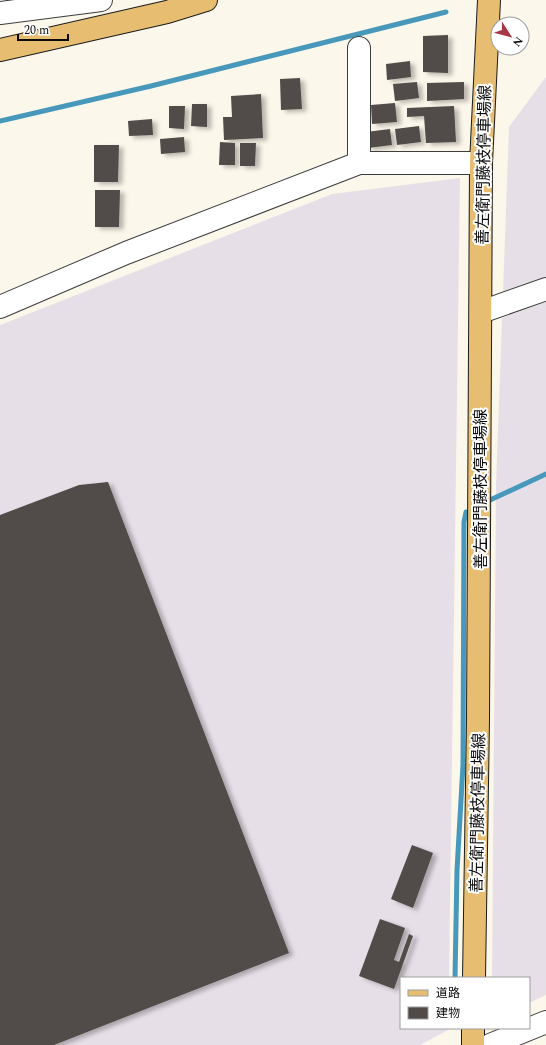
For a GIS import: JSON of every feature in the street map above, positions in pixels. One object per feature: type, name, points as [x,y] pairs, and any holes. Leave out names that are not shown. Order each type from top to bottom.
[{"type":"main road","name":"善左衛門藤枝停車場線","points":[[474,977],[481,312],[481,163],[489,0]]},
{"type":"main road","points":[[0,50],[166,12],[194,1]]},
{"type":"main road","points":[[473,1029],[473,1045]]},
{"type":"street","points":[[0,13],[101,0]]},
{"type":"street","points":[[359,163],[360,48]]},
{"type":"street","points":[[0,307],[126,253],[359,163],[481,163]]},
{"type":"street","points":[[481,312],[546,289]]},
{"type":"street","points":[[530,1029],[546,1022]]},
{"type":"street","points":[[490,1045],[529,1029]]},
{"type":"shaded area","points":[[546,77],[546,277],[503,292],[509,127]]},
{"type":"shaded area","points":[[460,178],[449,977],[400,977],[400,1029],[448,1030],[420,1045],[0,1045],[0,325],[332,194]]},
{"type":"shaded area","points":[[546,302],[546,995],[530,1003],[530,977],[492,977],[496,485],[502,318]]},
{"type":"building","points":[[448,35],[448,73],[423,72],[423,36]]},
{"type":"building","points":[[410,61],[411,77],[387,80],[386,64]]},
{"type":"building","points":[[300,78],[302,109],[281,110],[280,79]]},
{"type":"building","points":[[417,82],[419,98],[395,101],[393,84]]},
{"type":"building","points":[[464,82],[464,99],[427,101],[427,83]]},
{"type":"building","points":[[261,94],[263,138],[224,140],[223,117],[232,117],[231,96]]},
{"type":"building","points":[[395,103],[397,122],[372,124],[371,105]]},
{"type":"building","points":[[192,104],[207,104],[207,127],[191,126]]},
{"type":"building","points":[[169,106],[185,106],[184,129],[169,128]]},
{"type":"building","points":[[454,106],[456,142],[426,143],[424,116],[407,117],[407,108]]},
{"type":"building","points":[[152,119],[153,135],[129,136],[128,121]]},
{"type":"building","points":[[419,126],[421,142],[397,145],[395,129]]},
{"type":"building","points":[[390,129],[392,145],[368,148],[366,132]]},
{"type":"building","points":[[184,137],[185,152],[161,154],[160,139]]},
{"type":"building","points":[[220,142],[235,143],[235,165],[219,165]]},
{"type":"building","points":[[240,143],[256,143],[255,166],[240,166]]},
{"type":"building","points":[[94,145],[119,145],[118,182],[94,182]]},
{"type":"building","points":[[95,190],[120,190],[119,227],[95,227]]},
{"type":"building","points":[[108,482],[289,953],[54,1045],[0,1045],[0,515],[79,485]]},
{"type":"building","points":[[412,845],[433,853],[413,908],[391,899]]},
{"type":"building","points":[[380,919],[405,928],[394,960],[399,962],[409,934],[413,936],[394,989],[359,976]]},
{"type":"waterway","points":[[0,121],[151,86],[446,12]]},
{"type":"waterway","points":[[488,501],[546,474]]},
{"type":"waterway","points":[[455,977],[457,870],[463,765],[464,522],[466,512]]}]
